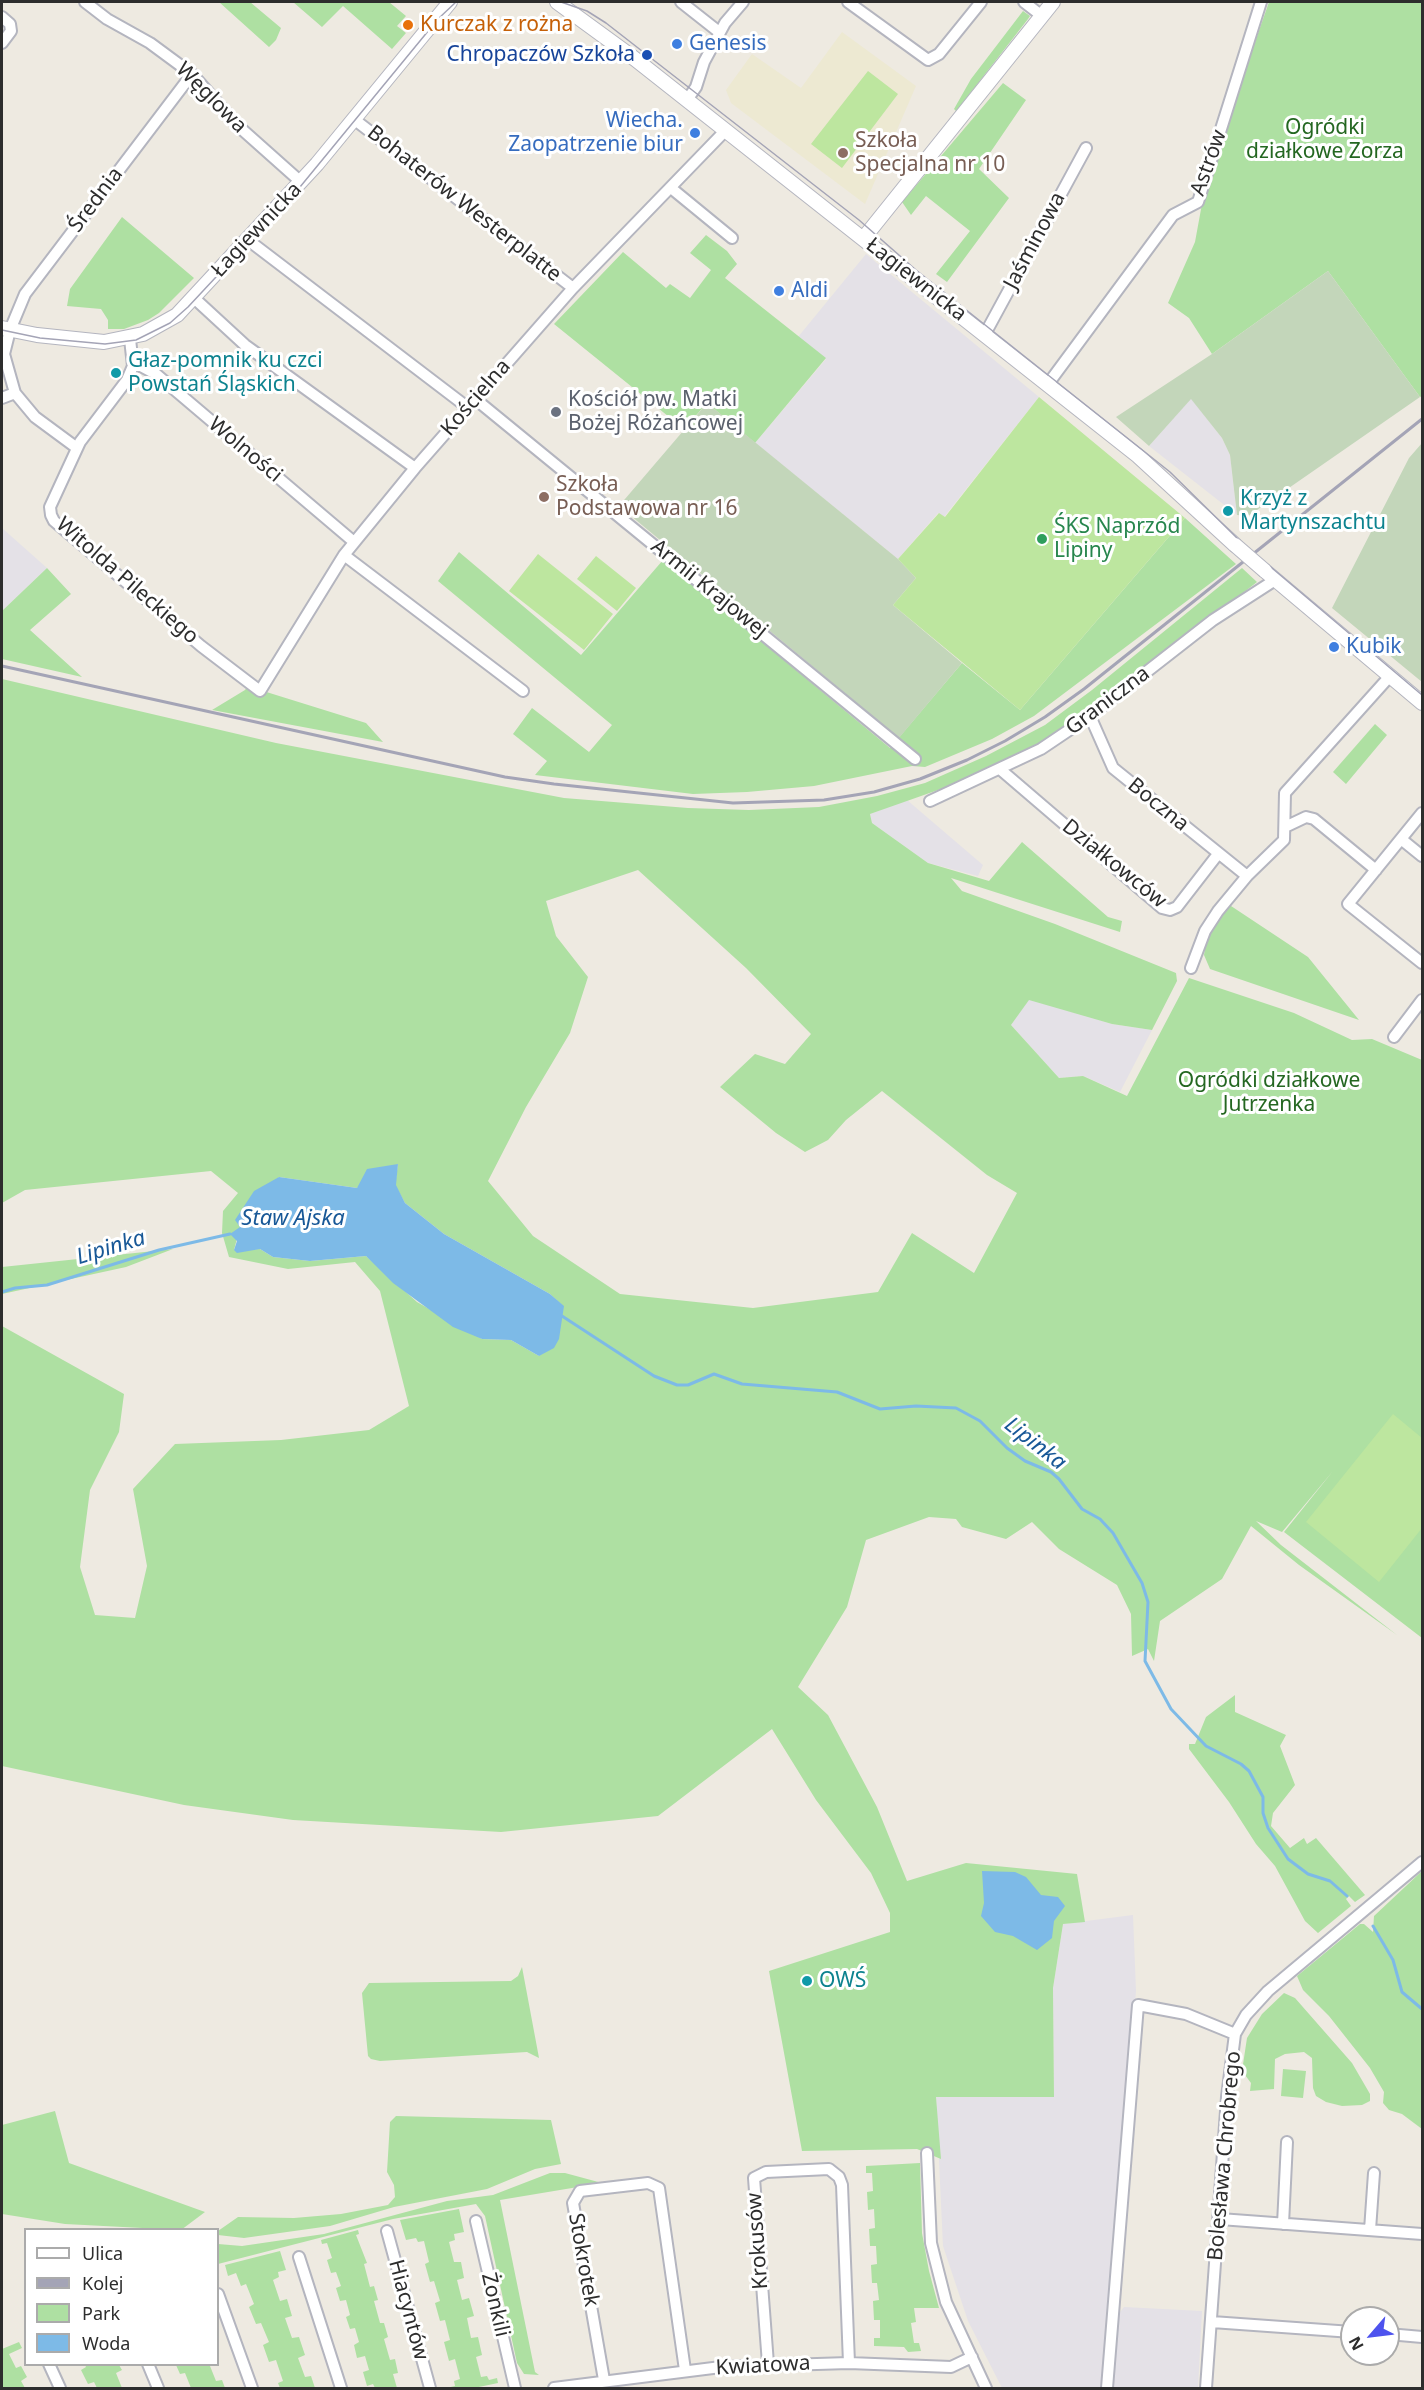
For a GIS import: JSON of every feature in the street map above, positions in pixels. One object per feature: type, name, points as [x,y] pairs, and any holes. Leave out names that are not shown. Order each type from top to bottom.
[{"type":"street","name":"Węglowa","points":[[85,2],[107,18],[145,39],[192,74],[237,125],[301,182]]},
{"type":"street","name":"Łagiewnicka","points":[[6,329],[93,341],[130,339],[162,326],[194,298],[301,182],[355,120],[450,2]]},
{"type":"street","name":"Łagiewnicka","points":[[557,2],[687,100],[1154,468],[1270,576],[1422,704]]},
{"type":"street","points":[[681,2],[719,32]]},
{"type":"street","points":[[687,100],[696,87],[719,32],[743,2]]},
{"type":"street","points":[[848,2],[928,60],[939,54],[981,2]]},
{"type":"street","points":[[1024,2],[1042,16]]},
{"type":"street","points":[[863,239],[1053,2]]},
{"type":"street","name":"Astrów","points":[[1047,384],[1173,215],[1198,202],[1261,2]]},
{"type":"street","points":[[2,18],[10,24],[11,31],[2,44]]},
{"type":"street","name":"Średnia","points":[[15,393],[4,354],[6,329],[25,294],[192,74]]},
{"type":"street","name":"Bohaterów Westerplatte","points":[[355,120],[573,288]]},
{"type":"street","name":"Kościelna","points":[[260,691],[344,555],[415,468],[466,407],[573,288],[725,131]]},
{"type":"street","name":"Jaśminowa","points":[[985,334],[1086,148]]},
{"type":"street","points":[[671,188],[732,237]]},
{"type":"street","points":[[248,240],[466,407]]},
{"type":"street","points":[[194,298],[253,351],[415,468]]},
{"type":"street","points":[[130,339],[133,366]]},
{"type":"street","name":"Witolda Pileckiego","points":[[133,366],[118,394],[77,448],[51,507],[54,521],[201,646],[260,691]]},
{"type":"street","name":"Wolności","points":[[133,366],[141,366],[156,374],[354,542]]},
{"type":"street","points":[[2,398],[15,393],[35,417],[77,448]]},
{"type":"street","name":"Armii Krajowej","points":[[474,398],[915,759]]},
{"type":"street","points":[[344,555],[523,691]]},
{"type":"street","name":"Graniczna","points":[[930,801],[1041,749],[1090,716],[1270,576]]},
{"type":"street","points":[[1191,968],[1205,931],[1247,876],[1284,840],[1285,793],[1390,676]]},
{"type":"street","name":"Boczna","points":[[1090,716],[1113,768],[1247,876]]},
{"type":"street","name":"Działkowców","points":[[1000,770],[1162,908],[1170,910],[1176,907],[1218,854]]},
{"type":"street","points":[[1422,813],[1348,904],[1422,963]]},
{"type":"street","points":[[1285,827],[1306,818],[1314,819],[1376,870]]},
{"type":"street","points":[[1401,838],[1422,856]]},
{"type":"street","points":[[1394,1037],[1422,1000]]},
{"type":"street","name":"Bolesława Chrobrego","points":[[1206,2388],[1227,2097],[1235,2034],[1246,2014],[1268,1991],[1422,1862]]},
{"type":"street","points":[[1107,2388],[1138,2005],[1186,2014],[1235,2034]]},
{"type":"street","points":[[1283,2224],[1287,2142]]},
{"type":"street","points":[[927,2153],[931,2243],[946,2302],[986,2388]]},
{"type":"street","name":"Krokusów","points":[[768,2364],[754,2178],[766,2172],[829,2169],[840,2177],[842,2185],[849,2362]]},
{"type":"street","points":[[1370,2230],[1374,2173]]},
{"type":"street","name":"Stokrotek","points":[[604,2380],[573,2203],[580,2191],[648,2183],[659,2188],[685,2370]]},
{"type":"street","points":[[1220,2219],[1422,2234]]},
{"type":"street","name":"Żonkili","points":[[476,2221],[515,2388]]},
{"type":"street","name":"Hiacyntów","points":[[387,2231],[430,2388]]},
{"type":"street","points":[[298,2257],[342,2388]]},
{"type":"street","points":[[219,2297],[252,2388]]},
{"type":"street","points":[[1212,2322],[1340,2331]]},
{"type":"street","points":[[1400,2335],[1422,2337]]},
{"type":"street","name":"Kwiatowa","points":[[554,2388],[685,2370],[768,2364],[849,2362],[951,2367],[972,2357]]},
{"type":"street","points":[[50,2366],[60,2388]]},
{"type":"street","points":[[148,2366],[158,2388]]},
{"type":"shaded area","name":"Szkoła Specjalna nr 10","points":[[842,32],[916,86],[865,204],[731,103],[726,90],[752,54],[801,88]]},
{"type":"shaded area","points":[[866,254],[1039,397],[944,517],[938,513],[898,559],[755,443],[826,359],[798,337]]},
{"type":"shaded area","points":[[1191,398],[1222,438],[1230,455],[1237,515],[1149,446]]},
{"type":"shaded area","points":[[2,528],[47,568],[2,611]]},
{"type":"shaded area","points":[[907,800],[983,865],[978,876],[928,863],[872,823],[870,814]]},
{"type":"shaded area","points":[[1029,999],[1112,1024],[1152,1030],[1120,1092],[1083,1076],[1059,1078],[1011,1025]]},
{"type":"shaded area","points":[[1133,1915],[1136,1991],[1108,2328],[1124,2307],[1202,2311],[1198,2388],[1002,2388],[968,2321],[943,2246],[936,2097],[1054,2097],[1053,1988],[1063,1924]]},
{"type":"green space","points":[[219,2],[250,2],[281,28],[276,40],[269,47]]},
{"type":"green space","points":[[293,2],[389,2],[406,16],[397,26],[406,33],[392,49],[343,6],[322,27]]},
{"type":"green space","name":"Ogródki działkowe Zorza","points":[[1269,2],[1422,2],[1422,396],[1420,397],[1328,271],[1212,354],[1189,318],[1168,303],[1195,242],[1206,182]]},
{"type":"green space","points":[[1023,11],[1030,16],[1028,19],[956,111],[954,109],[971,79]]},
{"type":"green space","points":[[868,71],[898,94],[842,168],[811,144]]},
{"type":"green space","points":[[1003,83],[1026,100],[979,169],[1009,198],[947,282],[936,274],[970,231],[926,196],[911,215],[902,202]]},
{"type":"green space","points":[[122,217],[194,278],[159,313],[148,320],[124,329],[108,329],[108,320],[101,309],[67,306],[70,289]]},
{"type":"green space","points":[[706,235],[727,251],[737,264],[725,278],[826,358],[755,443],[707,403],[684,429],[554,324],[623,252],[666,288],[670,284],[690,298],[711,270],[690,253]]},
{"type":"green space","points":[[1328,271],[1420,397],[1248,516],[1237,515],[1230,455],[1222,438],[1191,399],[1149,446],[1116,417],[1212,354]]},
{"type":"green space","name":"ŚKS Naprzód Lipiny","points":[[1039,397],[1185,518],[1020,710],[893,605],[916,578],[898,559],[939,513],[945,517]]},
{"type":"green space","points":[[707,403],[898,559],[916,578],[893,605],[962,663],[899,738],[619,506]]},
{"type":"green space","points":[[1422,443],[1422,682],[1332,608],[1409,458]]},
{"type":"green space","points":[[1185,518],[1236,564],[1034,716],[992,739],[925,767],[912,766],[814,786],[747,792],[693,794],[535,775],[547,761],[513,734],[532,708],[589,752],[612,725],[438,581],[459,552],[581,655],[663,560],[890,748],[962,663],[1020,710]]},
{"type":"green space","points":[[538,554],[613,614],[584,650],[509,591]]},
{"type":"green space","points":[[596,556],[636,588],[617,611],[577,579]]},
{"type":"green space","points":[[47,568],[71,594],[30,630],[82,677],[2,659],[2,611]]},
{"type":"green space","name":"Ogródki działkowe Jutrzenka","points":[[1242,568],[1257,582],[1111,696],[1029,752],[958,783],[870,814],[872,823],[928,863],[989,881],[1022,842],[1108,917],[1122,921],[1120,932],[951,878],[962,891],[1055,924],[1176,973],[1177,981],[1152,1030],[1112,1024],[1029,1000],[1011,1025],[1059,1078],[1083,1076],[1127,1096],[1189,978],[1294,1013],[1352,1040],[1372,1039],[1422,1060],[1422,1638],[1284,1532],[1333,1471],[1282,1532],[1256,1521],[1281,1545],[1397,1635],[1299,1565],[1251,1526],[1222,1579],[1160,1621],[1154,1661],[1148,1649],[1132,1656],[1131,1614],[1117,1585],[1059,1549],[1032,1522],[1006,1539],[962,1527],[956,1519],[929,1517],[866,1540],[847,1607],[798,1687],[828,1715],[877,1807],[907,1881],[966,1863],[1077,1874],[1085,1922],[1063,1924],[1053,1988],[1054,2097],[936,2097],[941,2159],[917,2149],[802,2151],[769,1971],[890,1932],[890,1913],[871,1873],[816,1800],[772,1729],[658,1816],[501,1832],[293,1820],[184,1805],[2,1766],[2,1326],[124,1394],[119,1432],[90,1490],[80,1567],[95,1615],[135,1618],[147,1566],[133,1489],[175,1444],[281,1440],[369,1430],[409,1406],[380,1291],[355,1262],[288,1269],[229,1257],[222,1233],[223,1211],[238,1193],[211,1171],[25,1190],[2,1203],[2,679],[276,743],[564,798],[688,808],[749,810],[819,807],[877,796],[925,783],[986,756],[1045,725],[1092,690]],"holes":[[[638,870],[746,968],[811,1034],[785,1064],[755,1054],[720,1087],[776,1133],[805,1152],[828,1140],[846,1120],[882,1091],[987,1175],[1017,1193],[974,1273],[912,1233],[878,1292],[753,1308],[620,1294],[533,1236],[488,1181],[526,1107],[570,1033],[588,977],[556,936],[546,901]],[[398,1164],[395,1185],[405,1203],[444,1234],[550,1294],[563,1306],[539,1356],[511,1340],[482,1339],[417,1302],[366,1256],[310,1261],[273,1257],[260,1249],[234,1250],[240,1227],[279,1177],[357,1188]]]},
{"type":"green space","points":[[251,682],[260,690],[366,723],[383,742],[212,710],[245,690]]},
{"type":"green space","points":[[1375,724],[1387,735],[1346,784],[1333,772]]},
{"type":"green space","points":[[1228,904],[1308,957],[1359,1020],[1210,969],[1204,955],[1206,942]]},
{"type":"green space","points":[[173,1249],[126,1267],[2,1294],[2,1267]]},
{"type":"green space","points":[[1393,1414],[1422,1438],[1422,1528],[1379,1582],[1306,1522]]},
{"type":"green space","points":[[1235,1695],[1235,1712],[1286,1735],[1280,1746],[1295,1785],[1273,1813],[1271,1826],[1290,1848],[1304,1838],[1307,1844],[1316,1838],[1365,1895],[1355,1902],[1349,1896],[1346,1899],[1351,1906],[1318,1933],[1305,1921],[1275,1866],[1256,1844],[1229,1802],[1189,1749],[1189,1744],[1195,1744],[1206,1717]]},
{"type":"green space","points":[[1422,1871],[1422,2129],[1402,2114],[1389,2110],[1383,2103],[1384,2092],[1370,2068],[1329,2016],[1303,1990],[1297,1976],[1360,1924],[1364,1924],[1373,1932],[1374,1916]]},
{"type":"green space","points":[[522,1967],[539,2058],[527,2052],[380,2061],[368,2056],[362,1993],[369,1983],[511,1981],[518,1976]]},
{"type":"green space","points":[[1284,1993],[1295,1998],[1352,2063],[1370,2094],[1370,2101],[1362,2105],[1342,2106],[1326,2102],[1316,2096],[1313,2088],[1312,2058],[1304,2052],[1285,2054],[1275,2059],[1274,2089],[1250,2091],[1251,2083],[1242,2071],[1247,2038],[1262,2014]]},
{"type":"green space","points":[[1283,2069],[1306,2071],[1303,2098],[1281,2096]]},
{"type":"green space","points":[[55,2111],[69,2163],[205,2212],[184,2228],[65,2224],[2,2214],[2,2125]]},
{"type":"green space","points":[[396,2116],[551,2120],[561,2164],[535,2169],[487,2189],[394,2207],[330,2226],[244,2238],[219,2235],[219,2230],[238,2217],[294,2218],[341,2214],[388,2205],[395,2197],[394,2185],[387,2172],[390,2122]]},
{"type":"green space","points":[[920,2163],[922,2233],[939,2308],[914,2308],[916,2322],[911,2323],[914,2343],[919,2343],[921,2351],[908,2352],[904,2347],[874,2346],[874,2338],[880,2338],[880,2320],[874,2320],[873,2301],[879,2300],[877,2283],[872,2283],[871,2265],[877,2264],[876,2246],[870,2246],[869,2229],[875,2228],[874,2209],[868,2210],[867,2192],[873,2191],[872,2173],[866,2173],[866,2166]]},
{"type":"green space","points":[[550,2173],[565,2173],[602,2183],[500,2200],[535,2372],[539,2375],[524,2374],[517,2363],[485,2216],[476,2204],[393,2219],[219,2264],[219,2244],[242,2246],[324,2234],[447,2201],[493,2195]]},
{"type":"green space","points":[[459,2209],[464,2232],[454,2234],[455,2240],[449,2242],[454,2262],[461,2262],[464,2278],[457,2280],[462,2300],[469,2298],[474,2316],[467,2318],[471,2338],[478,2337],[482,2355],[476,2357],[481,2377],[487,2376],[489,2380],[497,2378],[498,2383],[474,2388],[446,2388],[455,2386],[454,2381],[460,2379],[455,2359],[449,2361],[444,2342],[450,2340],[445,2320],[440,2321],[435,2303],[440,2301],[434,2281],[430,2282],[425,2264],[429,2262],[424,2241],[418,2242],[416,2238],[406,2240],[400,2220]]},
{"type":"green space","points":[[358,2230],[359,2234],[356,2235],[367,2263],[364,2264],[370,2287],[374,2286],[378,2300],[374,2301],[380,2323],[384,2323],[388,2337],[384,2339],[390,2360],[395,2359],[398,2373],[393,2374],[397,2388],[375,2388],[373,2384],[367,2386],[363,2372],[369,2370],[365,2356],[357,2358],[354,2345],[359,2342],[355,2328],[350,2329],[346,2317],[350,2315],[346,2300],[340,2301],[336,2288],[341,2286],[336,2272],[331,2273],[327,2260],[332,2258],[327,2243],[322,2244],[321,2240]]},
{"type":"green space","points":[[280,2251],[286,2270],[278,2272],[279,2277],[273,2280],[280,2301],[287,2299],[292,2316],[285,2318],[292,2338],[299,2337],[305,2355],[298,2358],[305,2377],[311,2376],[315,2388],[280,2388],[278,2383],[283,2381],[276,2360],[269,2362],[263,2345],[269,2342],[261,2323],[256,2324],[249,2307],[254,2304],[246,2284],[241,2286],[236,2273],[228,2276],[225,2265]]},
{"type":"green space","points":[[19,2342],[22,2348],[9,2354],[16,2368],[21,2366],[27,2377],[21,2381],[25,2388],[2,2388],[2,2349]]},
{"type":"green space","points":[[120,2366],[122,2370],[116,2373],[122,2388],[97,2388],[94,2382],[88,2384],[81,2370],[86,2367]]},
{"type":"green space","points":[[176,2366],[210,2366],[216,2381],[222,2380],[225,2388],[191,2388],[185,2373],[180,2374]]},
{"type":"water","name":"Staw Ajska","points":[[398,1164],[396,1185],[405,1203],[444,1234],[550,1294],[564,1306],[559,1339],[554,1348],[539,1356],[511,1340],[482,1339],[453,1327],[393,1283],[366,1256],[310,1261],[273,1257],[260,1249],[237,1253],[234,1250],[237,1241],[230,1234],[240,1227],[235,1220],[254,1191],[279,1177],[357,1188],[367,1169]]},
{"type":"water","points":[[982,1871],[1015,1872],[1026,1877],[1041,1895],[1058,1897],[1065,1906],[1054,1921],[1052,1938],[1037,1950],[1013,1936],[995,1932],[981,1916],[984,1903]]},
{"type":"waterway","name":"Lipinka","points":[[2,1292],[15,1288],[47,1285],[159,1250],[230,1234]]},
{"type":"waterway","name":"Lipinka","points":[[562,1316],[654,1376],[677,1385],[688,1385],[714,1374],[742,1384],[837,1392],[880,1409],[916,1406],[956,1408],[980,1421],[1007,1448],[1025,1461],[1051,1472],[1082,1509],[1100,1519],[1113,1533],[1142,1583],[1148,1602],[1145,1661],[1171,1709],[1206,1746],[1241,1764],[1249,1771],[1263,1797],[1263,1813],[1268,1828],[1288,1859],[1308,1874],[1330,1881],[1347,1896]]},
{"type":"waterway","name":"Lipinka","points":[[1373,1926],[1393,1960],[1402,1992],[1422,2009]]},
{"type":"tram line","points":[[2,330],[40,338],[105,344],[136,340],[170,323],[188,307],[300,187],[438,19],[456,2]]},
{"type":"tram line","points":[[561,2],[587,11],[606,23],[859,220],[916,270],[1170,472],[1240,541],[1422,695]]},
{"type":"railway","points":[[2,666],[505,777],[733,803],[824,800],[874,792],[920,779],[967,760],[1045,717],[1084,689],[1422,419]]},
{"type":"place","name":"Kurczak z rożna","points":[[408,25]]},
{"type":"place","name":"Genesis","points":[[677,44]]},
{"type":"place","name":"Chropaczów Szkoła","points":[[647,55]]},
{"type":"place","name":"Wiecha. Zaopatrzenie biur","points":[[695,133]]},
{"type":"place","name":"Szkoła Specjalna nr 10","points":[[843,153]]},
{"type":"place","name":"Aldi","points":[[779,291]]},
{"type":"place","name":"Głaz-pomnik ku czci Powstań Śląskich","points":[[116,373]]},
{"type":"place","name":"Kościół pw. Matki Bożej Różańcowej","points":[[556,412]]},
{"type":"place","name":"Szkoła Podstawowa nr 16","points":[[544,497]]},
{"type":"place","name":"Krzyż z Martynszachtu","points":[[1228,511]]},
{"type":"place","name":"ŚKS Naprzód Lipiny","points":[[1042,539]]},
{"type":"place","name":"Kubik","points":[[1334,647]]},
{"type":"place","name":"OWŚ","points":[[807,1981]]}]
